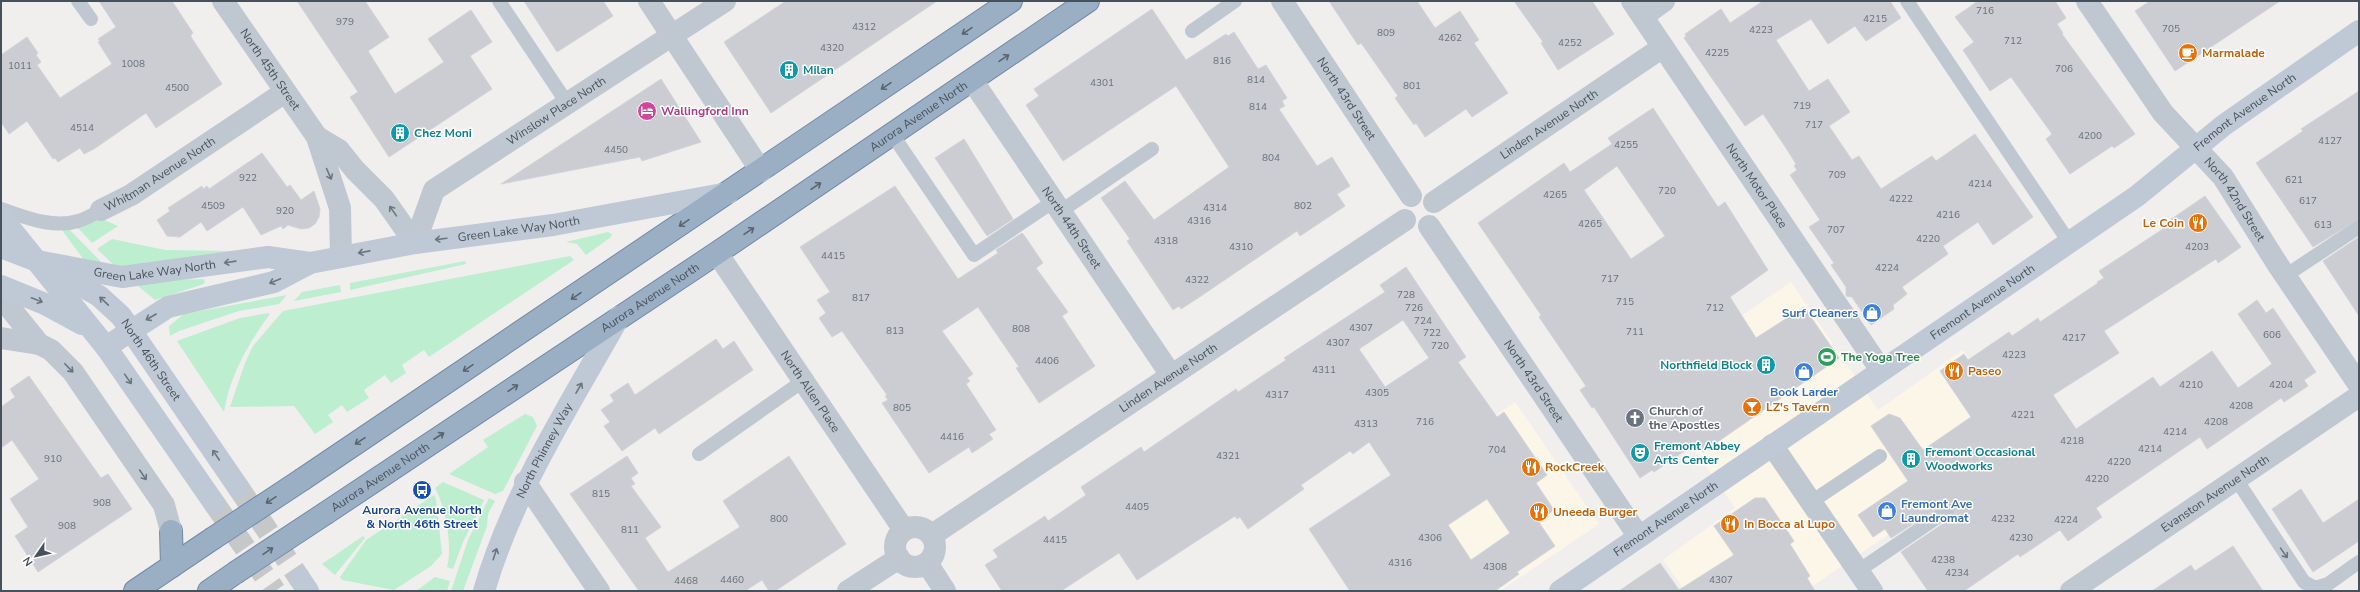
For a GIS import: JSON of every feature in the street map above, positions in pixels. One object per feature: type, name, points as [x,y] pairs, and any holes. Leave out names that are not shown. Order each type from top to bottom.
[{"type":"highway","points":[[135,591],[728,194],[1011,1]]},
{"type":"highway","name":"Aurora Avenue North","points":[[210,591],[717,253],[1088,1]]},
{"type":"highway","points":[[171,531],[172,566]]},
{"type":"main road","name":"Fremont Avenue North","points":[[1560,591],[2146,190],[2224,126],[2359,31]]},
{"type":"main road","name":"Green Lake Way North","points":[[101,340],[132,329],[168,308],[274,282],[310,263],[415,243],[553,225],[728,194]]},
{"type":"main road","name":"North 46th Street","points":[[1,217],[101,340],[214,503]]},
{"type":"main road","name":"Green Lake Way North","points":[[1,248],[36,261],[122,277],[268,256],[310,263]]},
{"type":"main road","name":"North 46th Street","points":[[36,261],[99,296],[132,329],[238,487]]},
{"type":"main road","points":[[1,286],[60,311],[101,340]]},
{"type":"main road","name":"North Phinney Way","points":[[484,591],[499,541],[525,482],[619,317]]},
{"type":"street","name":"North 45th Street","points":[[223,1],[317,137],[340,208],[341,257]]},
{"type":"street","points":[[649,1],[761,171]]},
{"type":"street","name":"Winslow Place North","points":[[415,243],[434,190],[567,103],[672,37],[725,1]]},
{"type":"street","name":"North 43rd Street","points":[[1282,1],[1411,196]]},
{"type":"street","points":[[1638,8],[1664,1]]},
{"type":"street","name":"North 42nd Street","points":[[2087,1],[2163,113],[2223,177],[2285,276],[2359,385]]},
{"type":"street","name":"North Motor Place","points":[[1638,8],[1881,370]]},
{"type":"street","name":"Linden Avenue North","points":[[1434,202],[1663,47]]},
{"type":"street","name":"North 44th Street","points":[[972,80],[1170,375]]},
{"type":"street","name":"Whitman Avenue North","points":[[101,210],[131,195],[285,92]]},
{"type":"street","name":"North 45th Street","points":[[317,137],[339,150],[355,170],[384,199],[415,243]]},
{"type":"street","points":[[1423,194],[1434,202],[1437,215],[1429,226],[1416,228],[1405,220],[1403,211],[1404,205],[1411,196],[1423,194]]},
{"type":"street","name":"Linden Avenue North","points":[[932,536],[1170,375],[1405,220]]},
{"type":"street","name":"North 43rd Street","points":[[1429,226],[1639,537]]},
{"type":"street","name":"North Allen Place","points":[[717,253],[904,530]]},
{"type":"street","points":[[1,297],[39,344]]},
{"type":"street","points":[[1,338],[39,344],[51,350],[73,372],[164,504],[171,531]]},
{"type":"street","name":"Evanston Avenue North","points":[[2071,591],[2359,396]]},
{"type":"street","points":[[1772,445],[1872,591]]},
{"type":"street","points":[[525,482],[599,591]]},
{"type":"street","points":[[919,527],[932,536],[935,550],[926,563],[912,566],[899,558],[896,543],[904,530],[919,527]]},
{"type":"street","points":[[848,591],[899,558]]},
{"type":"street","points":[[926,563],[945,591]]},
{"type":"lane","points":[[78,1],[91,19]]},
{"type":"lane","points":[[499,1],[567,103]]},
{"type":"lane","points":[[1192,31],[1235,1]]},
{"type":"lane","points":[[1907,1],[2069,242]]},
{"type":"lane","points":[[892,134],[974,255],[1152,149]]},
{"type":"lane","name":"Whitman Avenue North","points":[[1,209],[34,220],[58,223],[78,221],[101,210]]},
{"type":"lane","points":[[2285,276],[2359,227]]},
{"type":"lane","points":[[699,454],[804,381]]},
{"type":"lane","points":[[1811,502],[1880,456]]},
{"type":"lane","points":[[2236,480],[2304,582],[2315,588],[2328,584],[2359,562]]},
{"type":"lane","points":[[1858,571],[1948,510]]},
{"type":"shaded area","points":[[1791,282],[1878,410],[1963,350],[2025,442],[1805,591],[1685,591],[1663,560],[1735,508],[1647,380]]},
{"type":"shaded area","points":[[1515,402],[1599,524],[1500,591],[1489,591],[1410,474]]},
{"type":"green space","points":[[102,219],[118,226],[92,243],[77,227]]},
{"type":"green space","points":[[67,227],[109,270],[84,260],[62,230]]},
{"type":"green space","points":[[608,232],[612,234],[611,237],[586,255],[577,244],[566,242]]},
{"type":"green space","points":[[112,239],[165,250],[231,251],[118,269],[97,249]]},
{"type":"green space","points":[[570,256],[574,260],[429,357],[424,350],[402,365],[406,373],[391,383],[385,375],[364,390],[369,398],[347,412],[342,405],[328,415],[333,422],[315,434],[294,406],[230,407],[245,363],[253,346],[283,311]]},
{"type":"green space","points":[[465,261],[466,264],[350,290],[350,283]]},
{"type":"green space","points":[[204,279],[205,283],[201,285],[155,300],[138,286],[168,280]]},
{"type":"green space","points":[[340,285],[341,292],[294,301],[302,292]]},
{"type":"green space","points":[[287,295],[279,304],[239,311],[179,331],[170,336],[169,326],[184,314]]},
{"type":"green space","points":[[268,313],[270,314],[247,348],[235,373],[224,412],[177,341],[240,318]]},
{"type":"green space","points":[[525,414],[533,417],[537,426],[503,491],[495,494],[449,474],[488,447],[483,440]]},
{"type":"green space","points":[[443,482],[484,500],[463,542],[453,569],[447,567],[449,549],[447,526],[439,495],[435,488]]},
{"type":"green space","points":[[434,495],[436,499],[442,554],[431,566],[394,590],[342,580],[340,577],[366,540]]},
{"type":"green space","points":[[489,498],[495,501],[488,514],[487,526],[463,591],[451,591],[468,540]]},
{"type":"green space","points":[[363,536],[365,538],[335,575],[322,564]]},
{"type":"green space","points":[[435,577],[450,581],[447,591],[416,591]]},
{"type":"building","points":[[99,1],[172,1],[193,33],[191,37],[222,84],[156,128],[146,113],[94,149],[84,154],[80,148],[58,162],[55,158],[53,159],[27,121],[9,134],[1,122],[1,55],[27,37],[38,53],[36,55],[41,62],[37,65],[60,98],[112,64],[98,42],[100,41],[98,39],[116,27]]},
{"type":"building","points":[[297,1],[365,1],[389,37],[368,51],[395,94],[444,62],[428,39],[471,10],[492,42],[470,56],[492,89],[389,157],[350,97],[358,92]]},
{"type":"building","points":[[524,1],[603,1],[613,16],[557,52]]},
{"type":"building","name":"Milan","points":[[786,1],[937,1],[771,113],[724,42]]},
{"type":"building","points":[[1329,1],[1417,1],[1435,28],[1460,11],[1479,40],[1474,43],[1508,93],[1472,117],[1466,109],[1425,137],[1416,123],[1414,125],[1395,98],[1398,96],[1361,43],[1358,45]]},
{"type":"building","points":[[1514,1],[1592,1],[1614,34],[1558,70],[1541,43],[1543,42]]},
{"type":"building","points":[[1763,1],[1890,1],[1901,18],[1866,41],[1855,26],[1828,44],[1811,19],[1776,40],[1809,91],[1828,79],[1850,112],[1829,126],[1852,160],[1859,156],[1881,189],[1932,156],[1936,161],[1975,134],[2033,217],[1993,245],[1978,222],[1943,246],[1948,254],[1902,287],[1907,294],[1893,305],[1894,309],[1871,325],[1852,297],[1846,296],[1846,287],[1831,265],[1834,263],[1809,227],[1820,220],[1790,175],[1797,170],[1794,166],[1796,164],[1786,148],[1763,114],[1745,126],[1684,38],[1686,36],[1685,34],[1721,9],[1730,23]]},
{"type":"building","points":[[1978,1],[2055,1],[2066,18],[2057,24],[2063,33],[2062,34],[2135,134],[2114,148],[2112,146],[2070,174],[2046,139],[2052,134],[2011,77],[1990,91],[1963,50],[1974,42],[1955,17]]},
{"type":"building","points":[[2150,1],[2280,1],[2175,71],[2135,11]]},
{"type":"building","points":[[1152,9],[1186,60],[1226,34],[1228,36],[1234,32],[1258,69],[1266,65],[1287,98],[1282,101],[1285,106],[1279,109],[1317,166],[1332,157],[1350,186],[1337,194],[1345,206],[1300,236],[1297,231],[1181,309],[1179,306],[1173,310],[1127,241],[1130,239],[1101,198],[1125,181],[1154,220],[1229,167],[1176,86],[1063,161],[1026,105],[1039,96],[1034,89]]},
{"type":"building","name":"Wallingford Inn","points":[[661,79],[701,142],[642,161],[640,157],[501,184]]},
{"type":"building","points":[[2359,91],[2359,219],[2313,247],[2256,163],[2303,131],[2301,129]]},
{"type":"building","points":[[1653,108],[1718,207],[1725,202],[1768,270],[1730,297],[1756,338],[1804,307],[1839,358],[1703,452],[1696,443],[1654,472],[1652,470],[1640,478],[1594,407],[1592,408],[1580,390],[1586,386],[1539,317],[1541,315],[1478,223],[1564,163],[1570,172],[1612,144],[1608,138]],"holes":[[[1617,166],[1665,236],[1631,259],[1584,190]]]},
{"type":"building","points":[[964,139],[1013,219],[987,236],[935,158]]},
{"type":"building","points":[[262,153],[287,187],[290,185],[301,200],[314,191],[320,209],[319,217],[315,224],[309,228],[301,229],[288,225],[283,229],[281,226],[261,235],[243,207],[207,231],[201,222],[180,237],[167,236],[157,220],[170,211],[168,208],[202,186],[203,189],[207,186],[209,189]]},
{"type":"building","points":[[895,186],[958,279],[998,253],[996,250],[1022,233],[1043,263],[1036,268],[1068,312],[1062,316],[1095,366],[1039,403],[1016,368],[1019,367],[978,307],[942,331],[973,374],[967,378],[970,381],[966,384],[996,430],[989,434],[993,439],[972,453],[969,447],[929,473],[882,403],[888,400],[885,396],[887,395],[842,331],[832,337],[819,318],[826,313],[817,300],[830,292],[800,247]]},
{"type":"building","points":[[2205,196],[2241,247],[2218,263],[2216,259],[2104,331],[2119,353],[2053,395],[2076,429],[2153,377],[2160,387],[2212,351],[2238,388],[2272,364],[2238,314],[2257,300],[2266,313],[2273,308],[2316,372],[2304,380],[2308,386],[2284,402],[2281,398],[2207,449],[2200,437],[2096,508],[2102,517],[2068,541],[2060,530],[2020,557],[2018,554],[1964,591],[1928,591],[1901,552],[1953,517],[1956,509],[1952,503],[1947,502],[1891,538],[1885,529],[1873,537],[1858,515],[1908,481],[1871,426],[1889,414],[1900,418],[1923,450],[1971,417],[1940,371],[1964,354],[1968,360],[2009,332],[2012,336],[2038,318],[2040,322],[2104,278],[2099,271],[2169,225],[2167,222]]},
{"type":"building","points":[[2359,237],[2359,316],[2323,261]]},
{"type":"building","points":[[1406,267],[1466,357],[1458,362],[1497,417],[1504,412],[1547,475],[1536,483],[1554,510],[1538,521],[1555,546],[1517,572],[1519,574],[1495,591],[1350,591],[1309,529],[1391,475],[1369,442],[1353,454],[1350,451],[1301,485],[1304,489],[1248,529],[1240,517],[1237,519],[1235,516],[1137,580],[1119,553],[1061,591],[1002,591],[985,565],[998,557],[993,550],[1045,516],[1048,521],[1086,495],[1081,487],[1141,447],[1144,452],[1236,389],[1238,392],[1286,360],[1284,358],[1385,292],[1380,285]],"holes":[[[1403,320],[1429,358],[1385,387],[1359,349]],[[1487,499],[1510,533],[1471,560],[1448,525]]]},
{"type":"building","points":[[716,339],[723,349],[734,341],[753,370],[659,434],[655,428],[622,451],[604,426],[610,422],[601,410],[614,401],[610,395],[628,383],[635,395]]},
{"type":"building","points":[[29,376],[101,478],[108,474],[132,509],[38,572],[15,536],[28,527],[10,499],[39,479],[12,440],[1,448],[1,407],[15,397],[10,389]]},
{"type":"building","points":[[627,456],[638,473],[631,478],[635,484],[631,486],[661,527],[645,538],[668,572],[740,527],[723,501],[789,456],[846,544],[775,591],[769,591],[762,580],[745,591],[639,591],[570,494]]},
{"type":"building","points":[[2301,489],[2323,523],[2359,499],[2359,541],[2313,572],[2272,509]]},
{"type":"building","points":[[1755,498],[1765,498],[1794,541],[1790,544],[1810,576],[1807,578],[1815,591],[1619,591],[1660,563],[1679,590],[1734,555],[1714,526]]},
{"type":"building","points":[[2233,546],[2263,591],[2152,591],[2191,565],[2195,571]]},
{"type":"tunnel","points":[[238,487],[300,579]]},
{"type":"tunnel","points":[[214,503],[275,591]]},
{"type":"place","name":"Marmalade","points":[[2188,53]]},
{"type":"place","name":"Milan","points":[[789,70]]},
{"type":"place","name":"Wallingford Inn","points":[[647,111]]},
{"type":"place","name":"Chez Moni","points":[[400,133]]},
{"type":"place","name":"Le Coin","points":[[2198,223]]},
{"type":"place","name":"Surf Cleaners","points":[[1872,313]]},
{"type":"place","name":"The Yoga Tree","points":[[1827,357]]},
{"type":"place","name":"Northfield Block","points":[[1766,365]]},
{"type":"place","name":"Paseo","points":[[1954,371]]},
{"type":"place","name":"Book Larder","points":[[1804,372]]},
{"type":"place","name":"LZ's Tavern","points":[[1752,407]]},
{"type":"place","name":"Church of the Apostles","points":[[1635,418]]},
{"type":"place","name":"Fremont Abbey Arts Center","points":[[1640,453]]},
{"type":"place","name":"Fremont Occasional Woodworks","points":[[1911,459]]},
{"type":"place","name":"RockCreek","points":[[1531,467]]},
{"type":"place","name":"Aurora Avenue North & North 46th Street","points":[[422,490]]},
{"type":"place","name":"Fremont Ave Laundromat","points":[[1887,511]]},
{"type":"place","name":"Uneeda Burger","points":[[1539,512]]},
{"type":"place","name":"In Bocca al Lupo","points":[[1730,524]]}]
